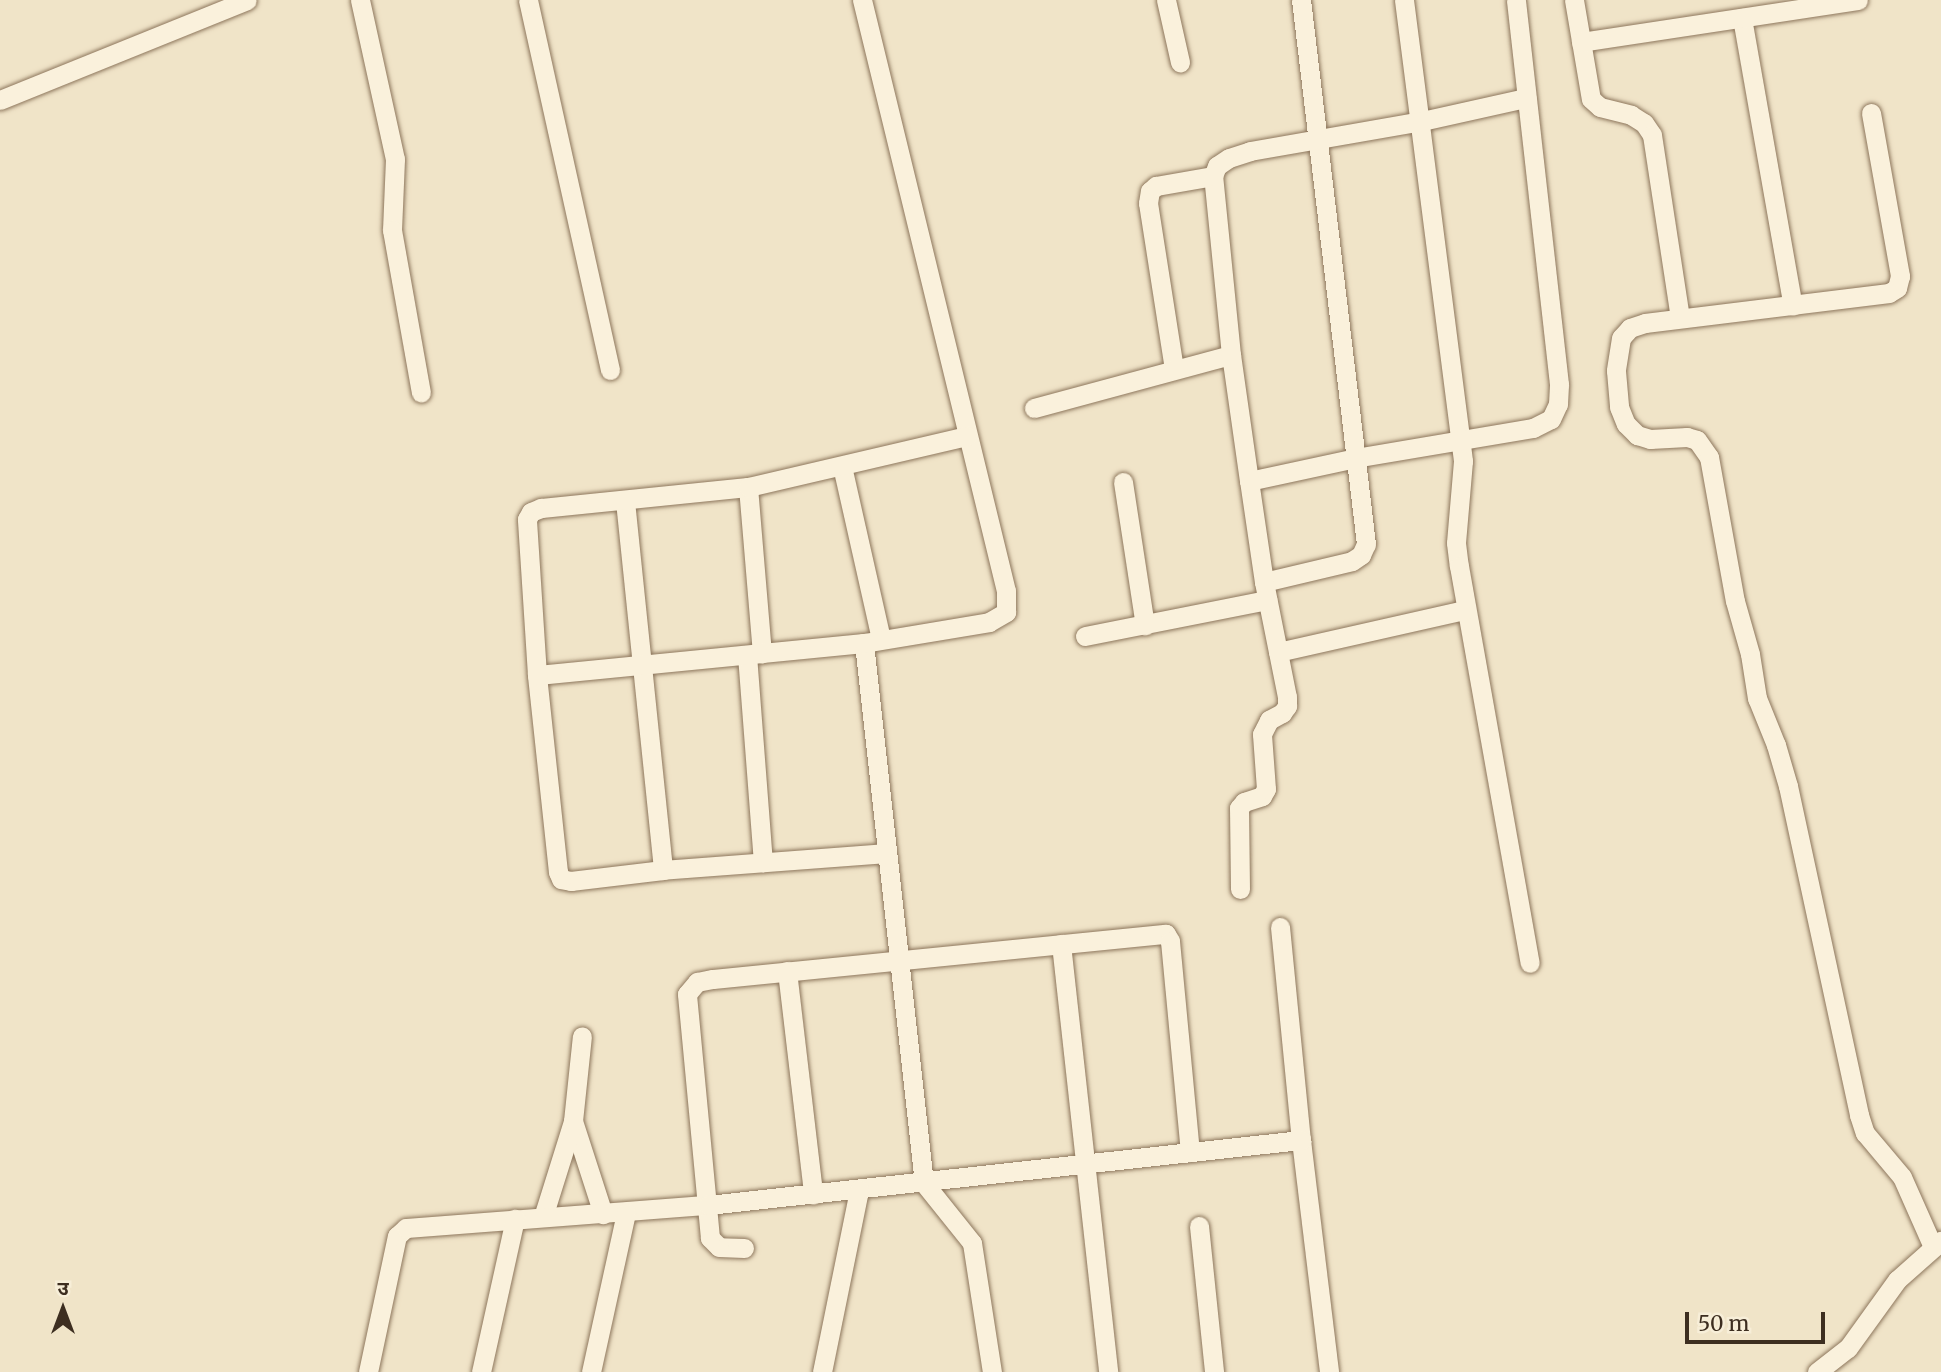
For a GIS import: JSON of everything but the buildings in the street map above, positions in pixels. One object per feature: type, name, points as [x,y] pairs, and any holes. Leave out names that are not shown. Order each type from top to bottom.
[{"type":"street","points":[[0,100],[247,0]]},
{"type":"street","points":[[360,0],[395,159],[392,230],[421,392]]},
{"type":"street","points":[[528,0],[610,370]]},
{"type":"street","points":[[537,675],[873,641],[989,622],[1006,612],[1006,591],[862,0]]},
{"type":"street","points":[[1166,0],[1180,62]]},
{"type":"street","points":[[1085,636],[1145,625],[1265,591],[1352,561],[1362,555],[1366,532],[1316,141],[1301,0]]},
{"type":"street","points":[[1404,0],[1422,121],[1461,440],[1463,492],[1457,542],[1465,610],[1530,962]]},
{"type":"street","points":[[1249,481],[1355,458],[1533,428],[1551,419],[1558,404],[1559,384],[1516,0]]},
{"type":"street","points":[[1574,0],[1591,99],[1600,107],[1631,115],[1644,123],[1652,135],[1680,317]]},
{"type":"street","points":[[1581,42],[1858,0]]},
{"type":"street","points":[[1742,18],[1793,306]]},
{"type":"street","points":[[1240,889],[1239,808],[1244,802],[1262,796],[1266,789],[1262,734],[1269,720],[1287,706],[1265,591],[1231,355],[1213,176],[1217,166],[1250,150],[1316,141],[1526,98]]},
{"type":"street","points":[[1817,1372],[1848,1348],[1897,1280],[1937,1244],[1902,1177],[1865,1133],[1859,1115],[1788,786],[1776,745],[1757,698],[1751,654],[1735,601],[1709,457],[1697,440],[1687,437],[1650,439],[1637,435],[1626,424],[1619,407],[1616,371],[1621,338],[1630,328],[1645,323],[1889,293],[1898,288],[1899,276],[1871,113]]},
{"type":"street","points":[[1174,369],[1148,203],[1150,191],[1156,186],[1213,176]]},
{"type":"street","points":[[1034,408],[1231,355]]},
{"type":"street","points":[[887,853],[663,870],[571,881],[561,879],[558,872],[537,675],[527,519],[531,512],[541,508],[748,487],[967,436]]},
{"type":"street","points":[[842,466],[873,641],[887,853],[924,1183],[972,1243],[992,1372]]},
{"type":"street","points":[[1123,482],[1145,625]]},
{"type":"street","points":[[748,487],[764,862]]},
{"type":"street","points":[[625,501],[644,663],[663,870]]},
{"type":"street","points":[[1278,652],[1465,610]]},
{"type":"street","points":[[1280,927],[1301,1140],[1329,1372]]},
{"type":"street","points":[[744,1248],[712,1244],[687,994],[696,982],[1166,934],[1170,941],[1191,1152]]},
{"type":"street","points":[[1061,944],[1108,1372]]},
{"type":"street","points":[[787,971],[813,1194]]},
{"type":"street","points":[[543,1217],[573,1121],[582,1036]]},
{"type":"street","points":[[573,1121],[603,1214]]},
{"type":"street","points":[[368,1372],[397,1236],[406,1228],[708,1205],[1301,1140]]},
{"type":"street","points":[[822,1372],[859,1190]]},
{"type":"street","points":[[591,1372],[626,1213]]},
{"type":"street","points":[[481,1372],[515,1219]]},
{"type":"street","points":[[1199,1226],[1214,1372]]}]
